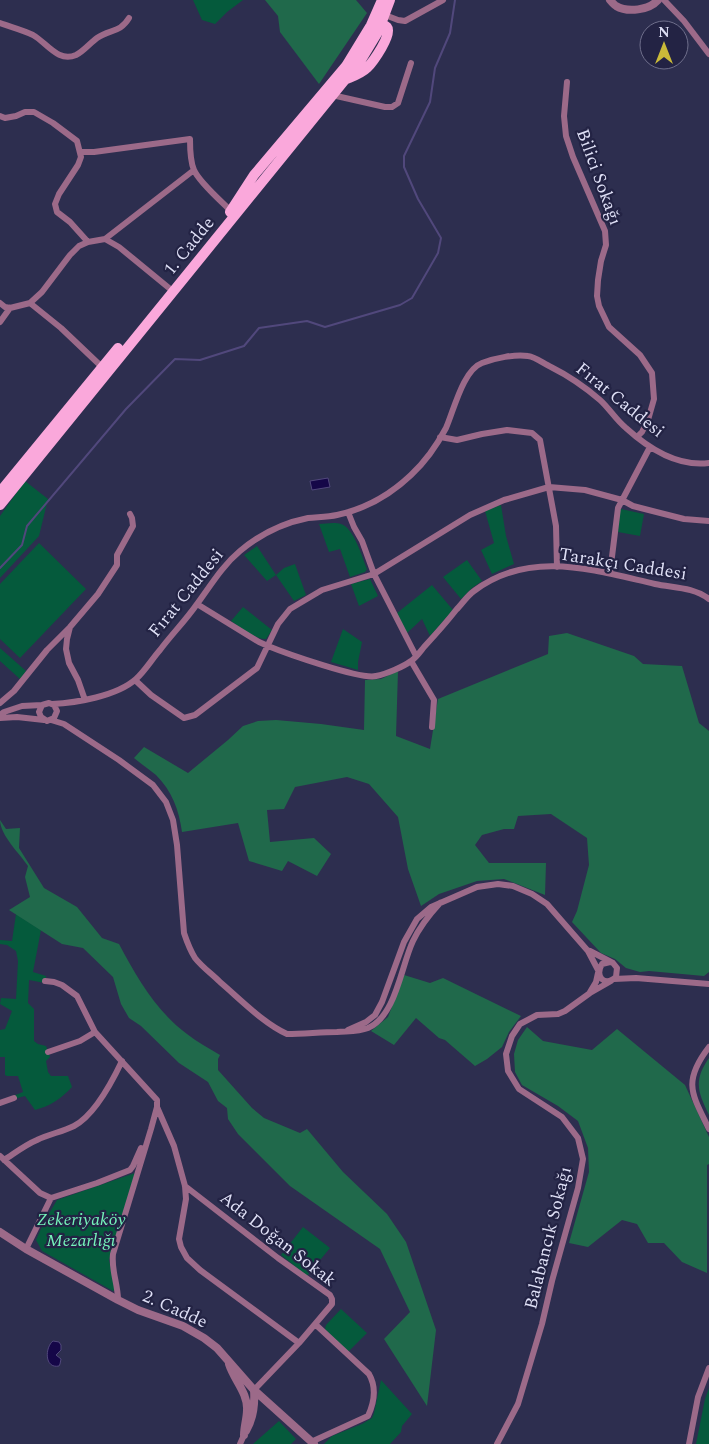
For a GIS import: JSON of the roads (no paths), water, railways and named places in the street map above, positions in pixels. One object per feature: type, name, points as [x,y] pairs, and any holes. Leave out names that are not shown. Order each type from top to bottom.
[{"type":"main road","name":"1. Cadde","points":[[0,505],[361,60],[378,32],[384,0]]},
{"type":"main road","name":"1. Cadde","points":[[0,492],[231,211],[254,175],[346,66],[379,21],[384,0]]},
{"type":"street","points":[[379,21],[405,21],[443,0]]},
{"type":"street","points":[[610,0],[615,6],[628,10],[642,9],[655,4],[658,0]]},
{"type":"street","points":[[664,0],[684,21],[709,54]]},
{"type":"street","points":[[0,23],[34,36],[54,52],[71,57],[79,54],[98,38],[124,26],[129,18]]},
{"type":"street","points":[[332,95],[385,108],[392,107],[398,103],[411,63]]},
{"type":"street","name":"Bilici Sokağı","points":[[568,82],[564,116],[566,136],[605,231],[606,245],[598,280],[597,296],[599,306],[610,327],[640,355],[652,373],[654,399],[648,420],[637,437]]},
{"type":"street","points":[[0,116],[5,118],[25,112],[34,112],[53,123],[77,141],[81,158],[55,204],[57,212],[70,222],[88,242]]},
{"type":"street","points":[[81,152],[94,152],[190,138],[190,151],[194,170],[231,211]]},
{"type":"street","points":[[0,304],[10,308],[30,303],[42,292],[79,246],[104,239],[194,170]]},
{"type":"street","points":[[104,239],[119,247],[169,288]]},
{"type":"street","points":[[30,303],[102,367]]},
{"type":"street","points":[[0,322],[10,308]]},
{"type":"street","name":"Fırat Caddesi","points":[[52,704],[85,700],[112,693],[135,680],[197,604],[220,571],[239,552],[258,538],[281,526],[307,518],[348,512],[386,496],[411,476],[428,457],[445,428],[460,392],[472,371],[480,364],[505,357],[529,356],[567,375],[578,383],[602,402],[625,428],[650,447],[679,461],[709,464]]},
{"type":"street","points":[[440,436],[457,440],[507,430],[532,433],[540,440],[556,526],[557,567]]},
{"type":"street","points":[[610,573],[618,508],[650,447]]},
{"type":"street","points":[[135,680],[151,695],[184,718],[195,715],[257,668],[278,624],[290,609],[322,590],[374,574],[470,515],[504,500],[549,487],[585,490],[622,500],[633,506],[684,519],[709,521]]},
{"type":"street","points":[[348,512],[362,541],[374,574],[434,700],[432,727]]},
{"type":"street","points":[[0,703],[14,691],[46,650],[70,627],[98,594],[118,565],[118,555],[133,526],[130,514]]},
{"type":"street","name":"Tarakçı Caddesi","points":[[197,604],[268,646],[326,665],[374,677],[389,672],[413,659],[472,592],[492,579],[530,566],[569,567],[610,573],[694,590],[709,599]]},
{"type":"street","points":[[70,627],[66,649],[69,663],[78,680],[85,700]]},
{"type":"street","points":[[0,716],[4,712],[22,706],[46,703],[52,704],[64,724]]},
{"type":"street","points":[[47,720],[56,716],[56,712],[64,703]]},
{"type":"street","points":[[42,705],[39,709],[39,714],[47,720]]},
{"type":"street","points":[[0,716],[47,720],[64,724],[154,785],[166,802],[173,820],[177,845],[184,933],[188,947],[196,959],[237,996],[287,1034],[356,1031],[368,1028],[377,1022],[387,1010],[403,971],[412,942],[423,922],[440,904],[477,887],[498,884],[513,886],[532,894],[548,904],[588,951],[602,979],[607,981],[636,978],[709,984]]},
{"type":"street","points":[[588,951],[610,962],[625,974],[636,978]]},
{"type":"street","points":[[590,993],[602,964],[610,962]]},
{"type":"street","points":[[613,980],[618,974],[617,968]]},
{"type":"street","name":"Balabancık Sokağı","points":[[497,1444],[518,1404],[542,1324],[578,1188],[583,1159],[578,1138],[562,1117],[519,1089],[508,1071],[506,1054],[512,1036],[520,1024],[537,1015],[558,1014],[566,1011],[590,993],[613,980]]},
{"type":"street","points":[[45,981],[62,985],[78,996],[95,1032],[157,1100],[157,1107],[113,1254],[113,1270],[118,1290],[118,1300]]},
{"type":"street","points":[[48,1052],[80,1041],[95,1032]]},
{"type":"street","points":[[709,1047],[695,1069],[692,1082],[694,1096],[709,1129]]},
{"type":"street","points":[[122,1062],[114,1079],[92,1110],[83,1119],[74,1126],[36,1140],[2,1158],[40,1193],[51,1198],[97,1183],[130,1170],[157,1107]]},
{"type":"street","points":[[0,1103],[14,1098]]},
{"type":"street","points":[[157,1107],[174,1146],[185,1186],[186,1199],[179,1239],[186,1258],[299,1343]]},
{"type":"street","name":"Ada Doğan Sokak","points":[[185,1186],[332,1299],[332,1304],[299,1343],[254,1390]]},
{"type":"street","points":[[26,1249],[51,1198]]},
{"type":"street","name":"2. Cadde","points":[[0,1232],[26,1249],[118,1300],[138,1310],[183,1326],[204,1338],[217,1348],[254,1390],[313,1443]]},
{"type":"street","points":[[313,1443],[368,1416],[372,1408],[374,1389],[374,1382],[369,1374],[315,1324]]},
{"type":"street","points":[[228,1360],[246,1400],[247,1410],[244,1435]]},
{"type":"street","points":[[689,1444],[698,1397],[709,1368]]},
{"type":"street","points":[[246,1400],[254,1390]]},
{"type":"street","points":[[240,1444],[250,1425],[254,1405],[254,1390]]},
{"type":"street","points":[[254,1405],[258,1401],[268,1402]]},
{"type":"waterway","points":[[0,568],[22,545],[27,526],[126,409],[175,359],[200,360],[244,346],[259,328],[307,321],[325,327],[400,305],[412,298],[438,253],[441,238],[418,199],[404,167],[404,156],[430,102],[435,68],[450,33],[455,0]]},
{"type":"park label","name":"Zekeriyaköy Mezarlığı","points":[[81,1229]]}]
